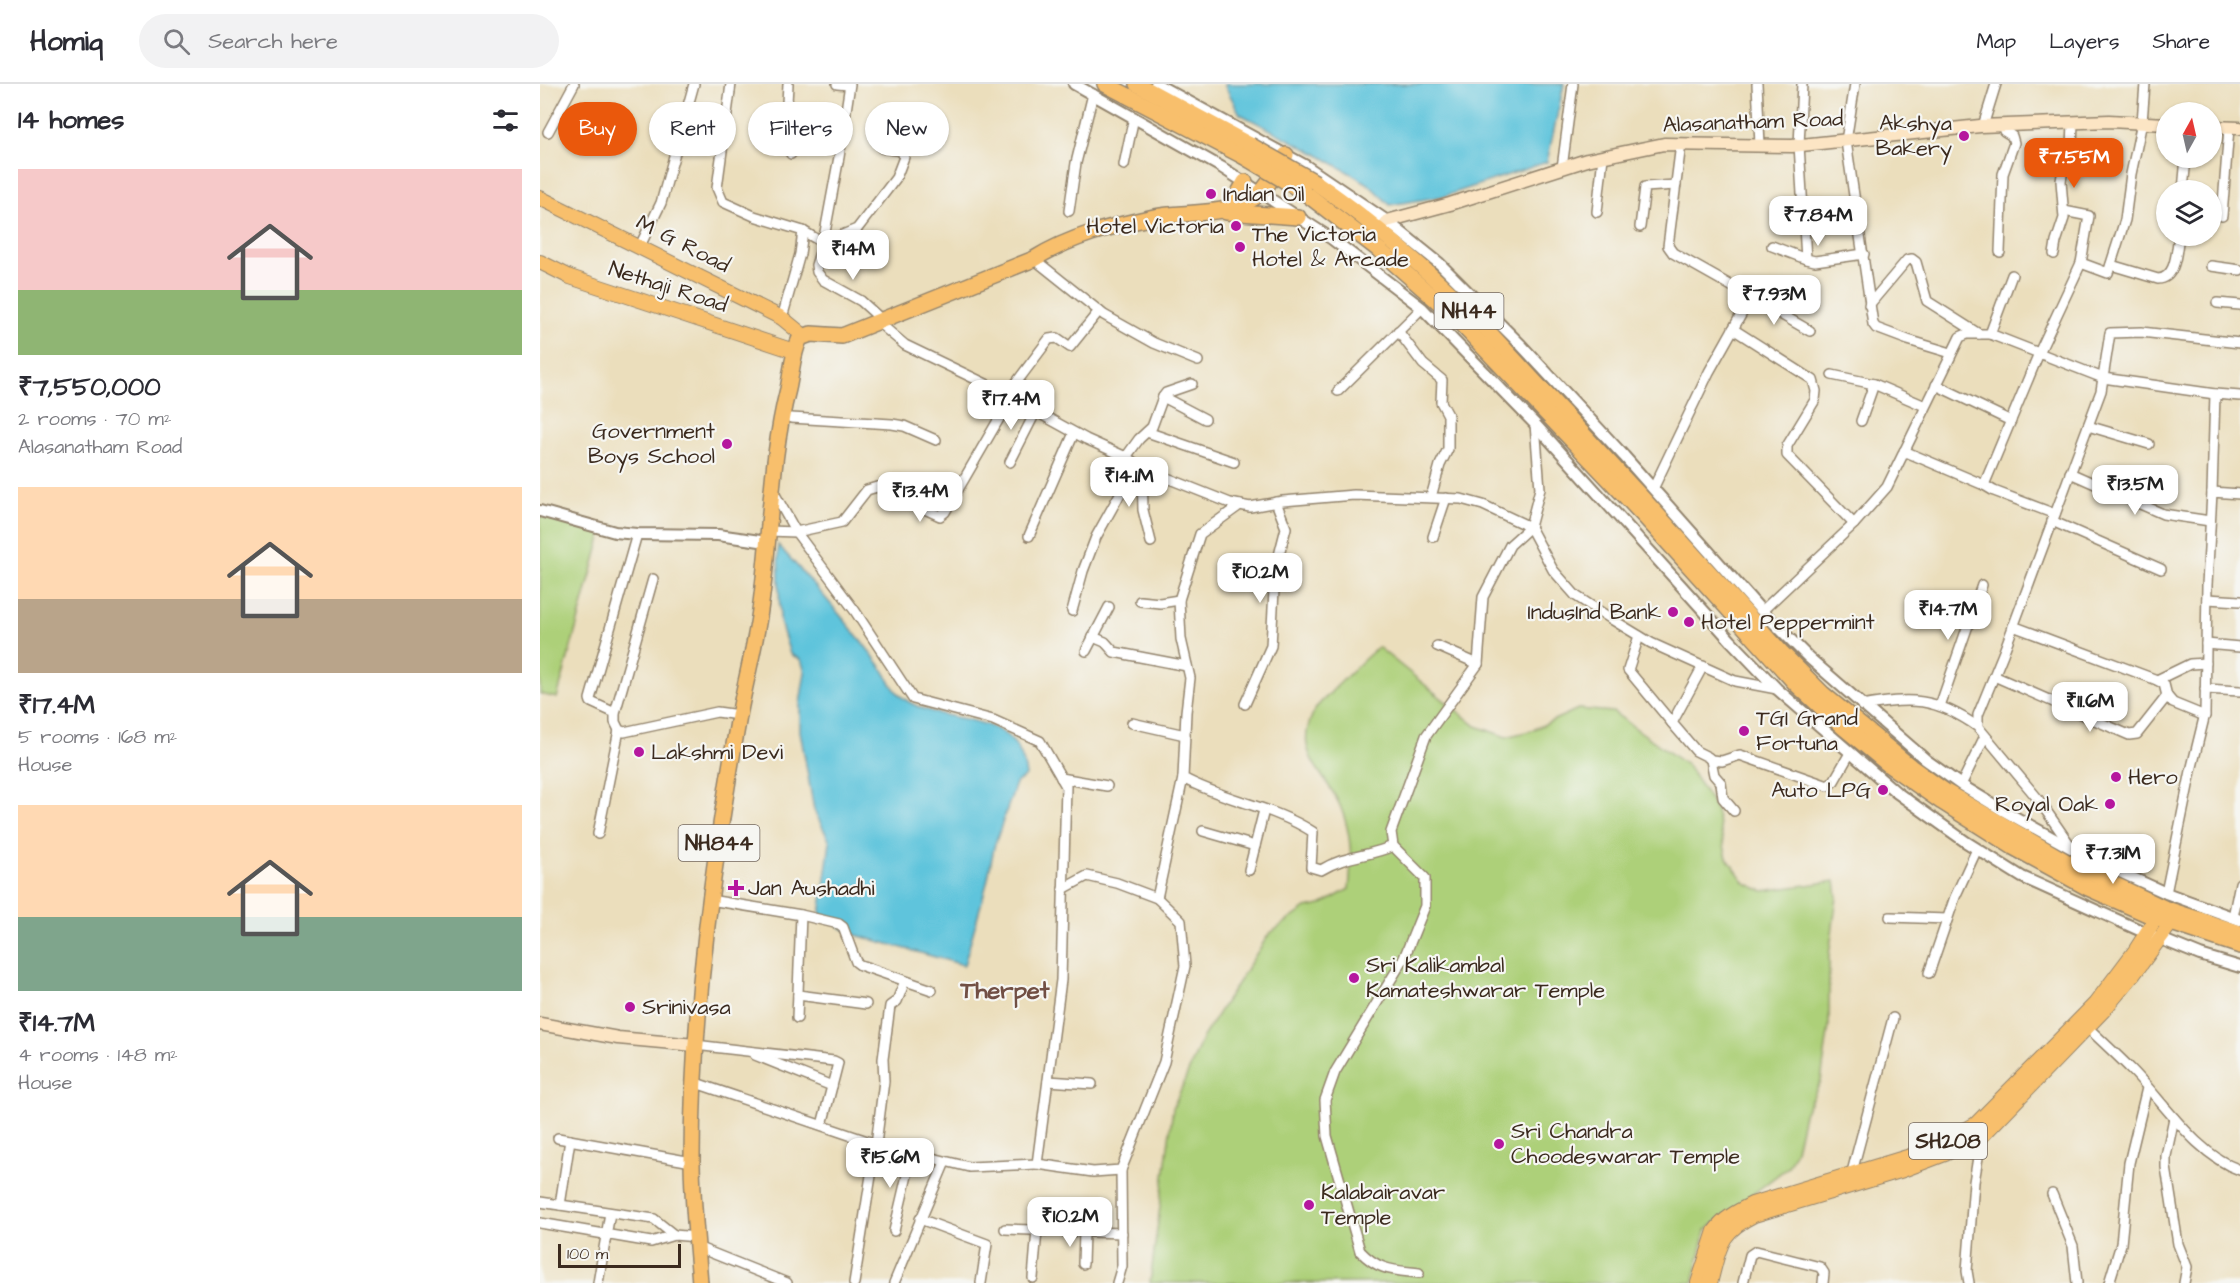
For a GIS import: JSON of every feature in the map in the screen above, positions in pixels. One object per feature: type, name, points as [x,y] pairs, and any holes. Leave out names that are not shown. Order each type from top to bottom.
[{"type":"highway","name":"NH44","points":[[1105,84],[1247,151]]},
{"type":"highway","name":"NH44","points":[[1137,84],[1372,225],[1445,288],[1475,317],[1646,502],[1781,652],[1823,694],[1911,767],[1946,792],[2067,862],[2171,911],[2240,933]]},
{"type":"highway","points":[[800,332],[842,336],[1034,258],[1078,236],[1156,217],[1213,211],[1240,204],[1260,193],[1286,155]]},
{"type":"highway","points":[[1231,207],[1245,183]]},
{"type":"highway","name":"NH44","points":[[1310,187],[1450,312],[1645,517],[1797,685],[1843,727],[1915,784],[2013,847],[2088,888],[2156,918],[2240,946]]},
{"type":"highway","points":[[1213,211],[1298,217]]},
{"type":"highway","name":"NH844","points":[[700,1283],[692,1162],[693,1082],[710,900],[739,715],[759,619],[772,489],[787,412],[779,386],[789,350],[800,332]]},
{"type":"main road","name":"Alasanatham Road","points":[[1386,221],[1450,204],[1562,168],[1664,144],[1798,145],[1983,126],[2156,123]]},
{"type":"main road","name":"M G Road","points":[[540,198],[782,318],[800,332]]},
{"type":"main road","name":"Nethaji Road","points":[[540,262],[570,277],[789,350]]},
{"type":"main road","name":"SH208","points":[[1698,1283],[1715,1231],[1720,1224],[1738,1211],[1752,1204],[1852,1172],[1927,1151],[1979,1129],[2095,1004],[2123,969],[2156,918]]},
{"type":"main road","name":"SH208","points":[[1710,1283],[1720,1244],[1737,1224],[1754,1215],[1935,1158],[1979,1129],[2087,1027],[2133,975],[2171,923]]},
{"type":"main road","points":[[540,1024],[618,1038],[695,1046]]},
{"type":"street","points":[[548,132],[574,84]]},
{"type":"street","points":[[640,246],[661,203],[694,84]]},
{"type":"street","points":[[731,84],[717,188],[723,202],[754,216],[803,231],[822,243]]},
{"type":"street","points":[[787,102],[788,84]]},
{"type":"street","points":[[837,84],[849,84],[839,157],[816,265],[817,272],[823,280],[861,301],[905,345],[1009,396],[1074,433],[1126,457],[1139,467],[1230,503],[1250,507],[1276,502],[1354,495],[1461,499],[1483,505],[1530,527],[1553,570],[1576,596],[1638,636],[1735,681],[1777,689]]},
{"type":"street","points":[[1074,84],[1134,117],[1298,217],[1332,239],[1422,308],[1535,424],[1777,689],[1896,792],[1977,849],[2022,877],[2146,933],[2240,968]]},
{"type":"street","points":[[1156,84],[1286,155],[1386,221],[1439,263],[1521,345],[1762,611],[1808,657],[1926,760],[1961,785],[2073,850],[2166,893],[2236,919],[2240,883]]},
{"type":"street","points":[[1562,168],[1573,84]]},
{"type":"street","points":[[1757,84],[1760,146]]},
{"type":"street","points":[[1802,84],[1798,145],[1806,260]]},
{"type":"street","points":[[1855,84],[1846,141],[1864,254],[1870,315],[1876,328],[1952,353]]},
{"type":"street","points":[[1983,126],[1996,84]]},
{"type":"street","points":[[2081,264],[2108,273],[2111,265],[2125,220],[2131,174],[2142,122],[2145,84]]},
{"type":"street","points":[[1069,211],[1076,163],[1093,94]]},
{"type":"street","points":[[1124,165],[1134,117]]},
{"type":"street","points":[[2054,254],[2064,211],[2061,181],[2064,163],[2072,147],[2073,123]]},
{"type":"street","points":[[2000,252],[2003,170],[2014,143],[2012,136],[2004,131],[2003,125]]},
{"type":"street","points":[[2222,216],[2234,128]]},
{"type":"street","points":[[1681,144],[1668,246],[1670,250],[1810,331]]},
{"type":"street","points":[[822,243],[857,229],[896,178],[903,156]]},
{"type":"street","points":[[1597,213],[1603,157]]},
{"type":"street","points":[[1640,227],[1645,187],[1676,185]]},
{"type":"street","points":[[1984,485],[2039,353],[2081,264],[2089,216],[2064,211]]},
{"type":"street","points":[[782,318],[800,254],[803,231]]},
{"type":"street","points":[[1772,246],[1806,260],[1826,261],[1864,254]]},
{"type":"street","points":[[2111,265],[2158,279],[2164,278],[2173,268],[2177,246]]},
{"type":"street","points":[[1034,258],[1099,311],[1154,343],[1198,361]]},
{"type":"street","points":[[1869,305],[1907,260],[1912,259],[1916,262],[1924,295],[1929,304],[1979,334]]},
{"type":"street","points":[[2211,266],[2240,270]]},
{"type":"street","points":[[1990,334],[2012,275]]},
{"type":"street","points":[[1653,489],[1709,372],[1751,297]]},
{"type":"street","points":[[2217,303],[2240,305]]},
{"type":"street","points":[[1338,391],[1422,308]]},
{"type":"street","points":[[540,511],[615,532],[768,537],[842,522],[872,487],[877,487],[940,516],[945,512],[1009,396],[1049,339],[1056,338],[1070,347],[1099,311]]},
{"type":"street","points":[[1733,329],[1813,380],[1816,396],[1787,446],[1787,455],[1854,524]]},
{"type":"street","points":[[1398,332],[1423,364],[1442,380],[1441,402],[1448,416],[1448,449],[1440,465],[1431,497]]},
{"type":"street","points":[[1978,727],[1978,715],[2101,391],[2110,333],[2141,332],[2240,343]]},
{"type":"street","points":[[1762,611],[1854,524],[1887,487],[1960,337],[1967,334],[1990,334],[2103,378],[2240,396]]},
{"type":"street","points":[[1832,375],[1874,384],[1925,406]]},
{"type":"street","points":[[1126,457],[1139,439],[1152,427],[1163,397],[1167,393],[1192,384]]},
{"type":"street","points":[[1861,421],[1874,384]]},
{"type":"street","points":[[1936,385],[2011,421]]},
{"type":"street","points":[[2166,893],[2205,716],[2215,394]]},
{"type":"street","points":[[1163,397],[1205,419]]},
{"type":"street","points":[[1010,462],[1036,411]]},
{"type":"street","points":[[787,412],[904,426],[936,440]]},
{"type":"street","points":[[1419,1273],[1385,1269],[1371,1263],[1360,1251],[1327,1136],[1325,1100],[1335,1072],[1404,958],[1425,906],[1425,878],[1393,846],[1391,832],[1426,736],[1478,664],[1483,597],[1510,545],[1530,527],[1540,489],[1535,424]]},
{"type":"street","points":[[2088,426],[2149,444]]},
{"type":"street","points":[[1147,432],[1234,462]]},
{"type":"street","points":[[1029,536],[1074,433]]},
{"type":"street","points":[[1904,451],[1984,485],[2161,569]]},
{"type":"street","points":[[1139,467],[1143,510],[1151,543]]},
{"type":"street","points":[[1072,611],[1083,571],[1096,537],[1139,467]]},
{"type":"street","points":[[2070,473],[2163,514],[2210,521]]},
{"type":"street","points":[[772,489],[796,532],[855,611],[913,699],[993,720],[1040,741],[1066,786],[1061,981],[1037,1164]]},
{"type":"street","points":[[2212,492],[2240,494]]},
{"type":"street","points":[[1433,537],[1446,498]]},
{"type":"street","points":[[1245,704],[1271,646],[1275,571],[1286,528],[1276,502]]},
{"type":"street","points":[[1156,898],[1184,778],[1190,678],[1181,639],[1179,600],[1200,534],[1240,505]]},
{"type":"street","points":[[615,713],[594,705],[590,699],[637,534]]},
{"type":"street","points":[[653,579],[615,713],[615,722],[619,729],[624,732],[717,712],[739,715]]},
{"type":"street","points":[[1940,706],[1982,585]]},
{"type":"street","points":[[2207,599],[2240,601]]},
{"type":"street","points":[[1140,601],[1160,603],[1179,600]]},
{"type":"street","points":[[1086,651],[1109,607]]},
{"type":"street","points":[[2013,626],[2157,680],[2164,684],[2167,696],[2174,703],[2205,716]]},
{"type":"street","points":[[1638,636],[1628,670],[1696,752],[1708,756],[1714,775],[1721,783],[1723,798],[1734,811]]},
{"type":"street","points":[[1093,637],[1105,642],[1114,652],[1187,666]]},
{"type":"street","points":[[2206,644],[2240,647]]},
{"type":"street","points":[[1437,646],[1478,664]]},
{"type":"street","points":[[2157,680],[2190,664],[2206,663]]},
{"type":"street","points":[[1672,723],[1703,666]]},
{"type":"street","points":[[1994,676],[2133,735],[2137,734],[2167,696]]},
{"type":"street","points":[[2205,689],[2240,691]]},
{"type":"street","points":[[1862,706],[1898,700],[1940,706],[1964,717],[1978,727],[2038,799],[2073,850]]},
{"type":"street","points":[[1132,723],[1185,735]]},
{"type":"street","points":[[598,834],[619,729]]},
{"type":"street","points":[[1961,785],[1984,736]]},
{"type":"street","points":[[1711,760],[1722,761],[1740,755],[1828,786],[1834,781],[1850,753]]},
{"type":"street","points":[[1061,778],[1107,786]]},
{"type":"street","points":[[1184,778],[1197,786],[1282,815],[1313,832],[1311,867],[1321,870],[1337,860],[1379,852],[1393,846]]},
{"type":"street","points":[[1249,870],[1264,810]]},
{"type":"street","points":[[1203,831],[1255,846]]},
{"type":"street","points":[[1929,973],[1954,897],[1977,849]]},
{"type":"street","points":[[1063,889],[1087,876],[1117,882],[1156,898],[1180,921],[1185,966],[1164,1062],[1121,1170],[1122,1266],[1118,1283]]},
{"type":"street","points":[[710,900],[801,915],[839,924],[843,927],[856,962],[860,965],[932,990]]},
{"type":"street","points":[[797,1018],[801,915]]},
{"type":"street","points":[[1890,917],[1947,919]]},
{"type":"street","points":[[855,1283],[884,1081],[883,1059],[890,1006],[897,1001],[905,981]]},
{"type":"street","points":[[798,995],[866,1004]]},
{"type":"street","points":[[1852,1172],[1893,1018]]},
{"type":"street","points":[[2087,1027],[2133,1070],[2174,1118],[2224,1165],[2240,1170]]},
{"type":"street","points":[[695,1046],[834,1060],[838,1063],[822,1125]]},
{"type":"street","points":[[744,1050],[832,1086]]},
{"type":"street","points":[[1048,1081],[1092,1084]]},
{"type":"street","points":[[693,1082],[876,1144],[969,1167],[1037,1164],[1094,1172],[1121,1170]]},
{"type":"street","points":[[2109,1283],[2121,1244],[2129,1163],[2147,1088]]},
{"type":"street","points":[[2174,1118],[2166,1167],[2178,1244],[2187,1267],[2184,1283]]},
{"type":"street","points":[[1969,1283],[1967,1271],[1979,1129]]},
{"type":"street","points":[[558,1138],[692,1162]]},
{"type":"street","points":[[560,1205],[570,1140]]},
{"type":"street","points":[[894,1231],[912,1154]]},
{"type":"street","points":[[894,1283],[945,1162]]},
{"type":"street","points":[[2052,1194],[2073,1246],[2077,1283]]},
{"type":"street","points":[[540,1202],[654,1219],[674,1235],[697,1242],[787,1283]]},
{"type":"street","points":[[598,1283],[610,1213]]},
{"type":"street","points":[[920,1219],[987,1244],[981,1283]]},
{"type":"street","points":[[540,1223],[651,1242],[674,1235]]},
{"type":"street","points":[[1005,1229],[1122,1233]]},
{"type":"street","points":[[1033,1278],[1037,1230]]},
{"type":"street","points":[[1083,1264],[1084,1232]]},
{"type":"street","points":[[1743,1283],[1750,1255],[1756,1251],[1820,1267],[1824,1273],[1823,1283]]},
{"type":"green space","points":[[540,516],[602,534],[557,698],[540,694]]},
{"type":"green space","points":[[1378,647],[1476,726],[1506,737],[1530,731],[1578,709],[1613,712],[1688,766],[1715,807],[1727,858],[1745,883],[1763,891],[1835,881],[1837,897],[1829,955],[1829,1026],[1821,1081],[1804,1114],[1796,1150],[1788,1167],[1706,1230],[1693,1283],[1150,1283],[1173,1108],[1203,1037],[1269,934],[1306,908],[1321,905],[1349,889],[1350,848],[1345,818],[1335,795],[1313,761],[1306,738],[1316,708]]},
{"type":"water","points":[[1224,84],[1564,84],[1547,162],[1445,196],[1390,205],[1367,183],[1240,114]]},
{"type":"water","points":[[778,545],[855,633],[902,697],[924,709],[997,729],[1010,739],[1021,754],[1026,776],[1016,783],[994,847],[987,883],[964,965],[852,934],[820,915],[830,842],[814,810],[800,731],[800,704],[805,672],[801,660],[790,654],[780,622]]},
{"type":"place","name":"Akshya Bakery","points":[[1964,136]]},
{"type":"place","name":"Indian Oil","points":[[1211,194]]},
{"type":"place","name":"Hotel Victoria","points":[[1236,226]]},
{"type":"place","name":"The Victoria Hotel & Arcade","points":[[1240,247]]},
{"type":"place","name":"Government Boys School","points":[[727,444]]},
{"type":"place","name":"IndusInd Bank","points":[[1673,612]]},
{"type":"place","name":"Hotel Peppermint","points":[[1689,622]]},
{"type":"place","name":"TGI Grand Fortuna","points":[[1744,731]]},
{"type":"place","name":"Lakshmi Devi","points":[[639,752]]},
{"type":"place","name":"Hero","points":[[2116,777]]},
{"type":"place","name":"Auto LPG","points":[[1883,790]]},
{"type":"place","name":"Royal Oak","points":[[2110,804]]},
{"type":"place","name":"Jan Aushadhi","points":[[736,888]]},
{"type":"place","name":"Sri Kalikambal Kamateshwarar Temple","points":[[1354,978]]},
{"type":"place","name":"Srinivasa","points":[[630,1007]]},
{"type":"place","name":"Sri Chandra Choodeswarar Temple","points":[[1499,1144]]},
{"type":"place","name":"Kalabairavar Temple","points":[[1309,1205]]},
{"type":"district","name":"Therpet","points":[[1005,991]]}]
